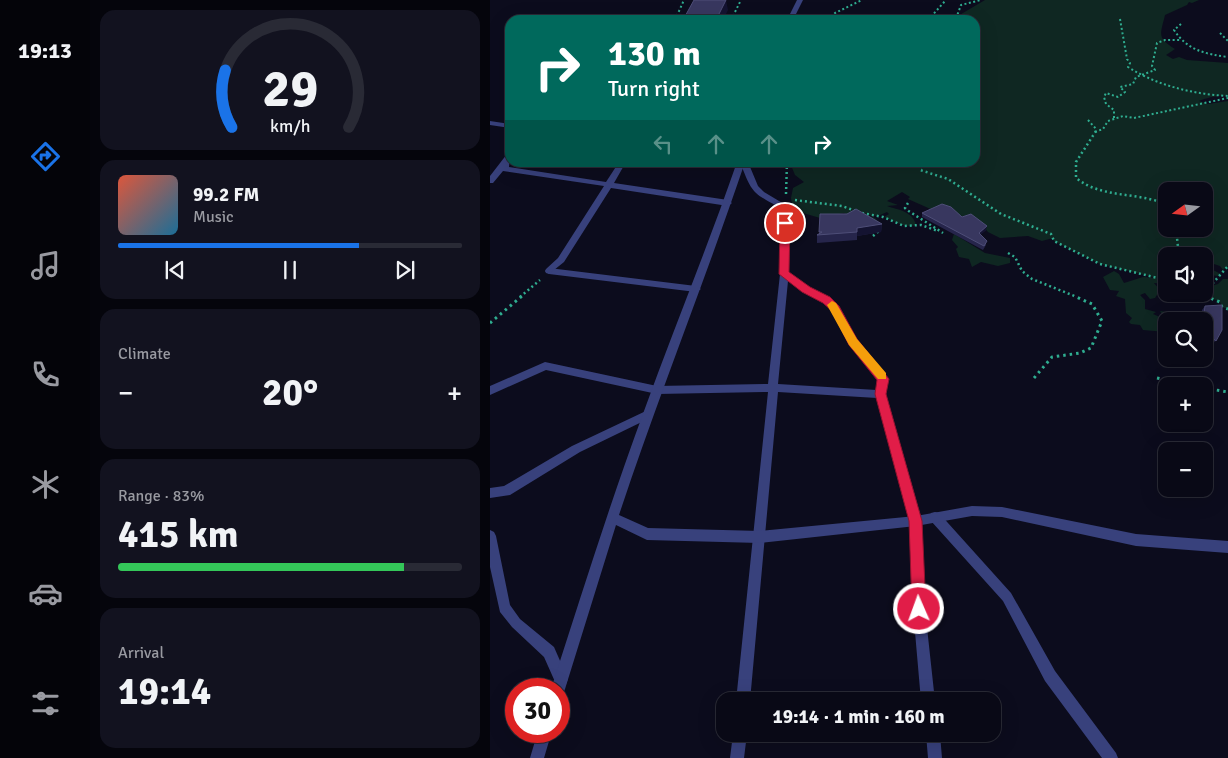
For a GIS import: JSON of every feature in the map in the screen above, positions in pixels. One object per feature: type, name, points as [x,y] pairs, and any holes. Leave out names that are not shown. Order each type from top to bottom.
[{"type":"street","points":[[792,15],[800,0]]},
{"type":"street","points":[[490,123],[505,125]]},
{"type":"street","points":[[490,182],[505,167],[728,203]]},
{"type":"street","points":[[549,271],[562,260],[620,167]]},
{"type":"street","points":[[562,678],[612,518],[648,414],[740,167]]},
{"type":"street","points":[[744,167],[754,187],[760,194],[785,207],[784,274],[744,692]]},
{"type":"street","points":[[549,271],[696,289]]},
{"type":"street","points":[[784,274],[806,290],[827,300],[836,309],[853,342],[883,379],[881,394],[916,521],[919,609],[927,692]]},
{"type":"street","points":[[490,391],[545,366],[657,390],[773,388],[881,394]]},
{"type":"street","points":[[490,493],[506,490],[562,457],[648,414]]},
{"type":"street","points":[[612,518],[647,534],[760,537],[916,521],[972,511],[1002,512],[1136,540],[1228,548]]},
{"type":"street","points":[[935,517],[1007,597],[1050,676],[1111,758]]},
{"type":"street","points":[[490,536],[504,608],[516,623],[549,652],[558,678]]},
{"type":"street","points":[[738,758],[739,742]]},
{"type":"street","points":[[934,742],[935,758]]},
{"type":"street","points":[[537,758],[541,743]]},
{"type":"path","points":[[677,15],[684,0]]},
{"type":"path","points":[[734,15],[742,0]]},
{"type":"path","points":[[832,15],[862,0]]},
{"type":"path","points":[[932,15],[946,0]]},
{"type":"path","points":[[957,15],[961,5],[981,0]]},
{"type":"path","points":[[1120,19],[1126,59],[1130,63],[1128,67],[1169,87],[1205,95],[1228,97]]},
{"type":"path","points":[[1181,24],[1174,30],[1180,40],[1199,53],[1228,57]]},
{"type":"path","points":[[1220,33],[1228,40]]},
{"type":"path","points":[[1114,118],[1114,110],[1106,104],[1105,95],[1109,93],[1118,97],[1124,94],[1126,92],[1120,87],[1133,84],[1136,77],[1155,70],[1152,66],[1157,44],[1165,40],[1180,40]]},
{"type":"path","points":[[1158,201],[1114,195],[1092,188],[1076,178],[1076,162],[1097,130],[1103,129],[1108,121],[1114,118],[1134,118],[1228,97]]},
{"type":"path","points":[[1088,120],[1097,130]]},
{"type":"path","points":[[785,207],[787,167]]},
{"type":"path","points":[[921,167],[920,170],[948,179],[951,183],[1001,214],[1051,234],[1054,241],[1074,252],[1100,264],[1158,278]]},
{"type":"path","points":[[786,194],[796,200],[842,206],[864,214],[883,217],[909,227],[921,225],[938,230]]},
{"type":"path","points":[[908,203],[905,208],[907,210],[943,234]]},
{"type":"path","points":[[878,221],[875,218],[883,217]]},
{"type":"path","points":[[872,236],[882,229],[880,224]]},
{"type":"path","points":[[1008,253],[1015,257],[1022,271],[1032,279],[1049,284],[1092,304],[1102,321],[1097,343],[1084,352],[1052,357],[1034,378]]},
{"type":"path","points":[[1213,283],[1228,266]]},
{"type":"path","points":[[490,323],[549,271]]},
{"type":"path","points":[[1213,299],[1220,302],[1222,307],[1228,309]]},
{"type":"path","points":[[1213,389],[1228,392]]},
{"type":"path","points":[[1213,392],[1219,390]]},
{"type":"green space","points":[[985,0],[1199,0],[1192,3],[1189,2],[1187,5],[1165,15],[1161,35],[1165,42],[1175,49],[1166,55],[1173,59],[1179,57],[1187,60],[1228,63],[1228,96],[1213,97],[1199,101],[1208,104],[1228,101],[1228,266],[1223,270],[1220,266],[1214,264],[1213,266],[1213,247],[1158,247],[1158,283],[1154,283],[1158,288],[1158,293],[1155,298],[1150,299],[1145,293],[1140,295],[1145,300],[1145,309],[1156,312],[1153,314],[1158,316],[1158,331],[1143,330],[1140,325],[1131,324],[1129,322],[1132,318],[1126,313],[1125,299],[1116,296],[1119,291],[1110,290],[1103,277],[1114,271],[1119,274],[1124,283],[1143,277],[1157,278],[1100,264],[1054,241],[1053,238],[1042,241],[1028,236],[1000,238],[988,232],[982,225],[962,216],[935,211],[908,199],[910,197],[902,192],[887,201],[898,205],[887,206],[908,214],[916,225],[907,226],[884,217],[889,214],[887,212],[878,216],[867,215],[875,218],[880,224],[880,230],[844,213],[820,218],[793,210],[791,198],[793,188],[804,182],[795,175],[792,167],[980,167],[980,15],[960,15]]},
{"type":"green space","points":[[954,234],[985,253],[1010,258],[1010,263],[998,266],[981,262],[972,267],[969,259],[959,257],[956,249],[958,247],[952,240]]},
{"type":"green space","points":[[1213,270],[1221,274],[1213,275]]},
{"type":"green space","points":[[1223,279],[1228,279],[1228,309],[1222,307],[1220,302],[1213,299],[1213,286]]},
{"type":"building","points":[[694,0],[726,0],[718,15],[686,15]]},
{"type":"building","points":[[942,204],[951,207],[962,217],[971,214],[987,226],[979,233],[987,241],[984,246],[922,213]]},
{"type":"building","points":[[856,209],[882,224],[857,228],[857,232],[817,235],[822,232],[819,232],[820,214],[847,214]]},
{"type":"building","points":[[1222,305],[1222,330],[1216,341],[1213,338],[1213,312],[1204,312],[1205,306]]},
{"type":"slow traffic","points":[[832,305],[836,309],[853,342],[882,376]]},
{"type":"route","points":[[785,223],[784,274],[806,290],[827,300],[836,309],[853,342],[880,372],[883,379],[884,386],[881,394],[916,521],[919,609]]}]
